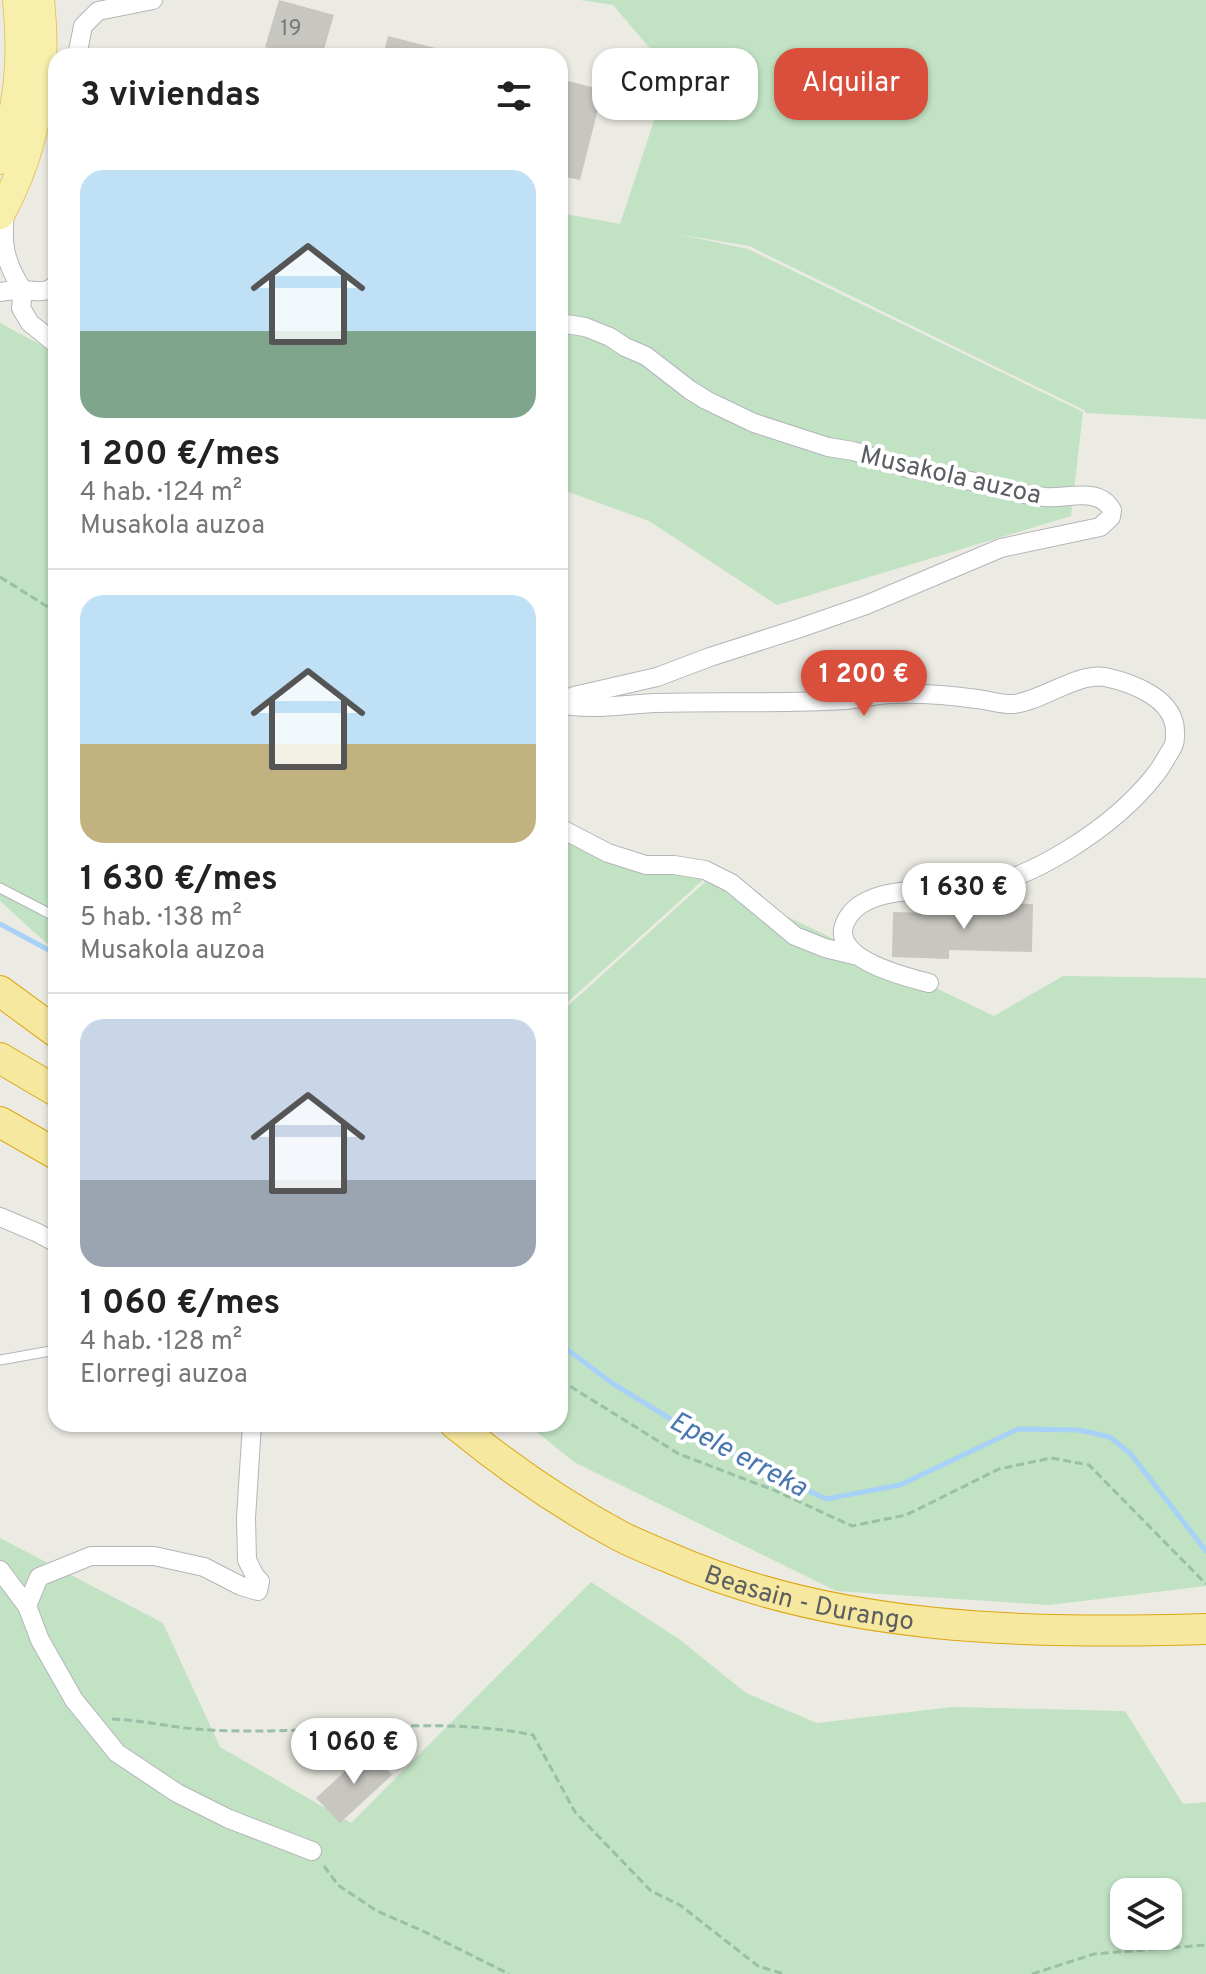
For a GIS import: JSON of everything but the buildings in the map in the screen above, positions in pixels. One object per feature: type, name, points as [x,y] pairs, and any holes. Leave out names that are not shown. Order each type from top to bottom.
[{"type":"highway","points":[[0,991],[48,1026]]},
{"type":"highway","points":[[0,1058],[48,1086]]},
{"type":"highway","points":[[0,1122],[48,1149]]},
{"type":"highway","points":[[442,1432],[462,1448],[545,1492]]},
{"type":"highway","name":"Beasain - Durango","points":[[466,1432],[545,1492],[622,1537],[701,1572],[783,1598],[839,1610],[938,1623],[1123,1631],[1206,1629]]},
{"type":"highway","points":[[488,1432],[545,1492]]},
{"type":"main road","points":[[0,160],[18,94],[21,49],[17,0]]},
{"type":"main road","points":[[3,210],[31,143],[40,91],[43,34],[40,0]]},
{"type":"street","points":[[79,48],[83,26],[98,11],[153,0]]},
{"type":"street","points":[[3,210],[5,257],[23,290],[21,308],[30,323],[48,338]]},
{"type":"street","points":[[0,292],[48,291]]},
{"type":"street","name":"Musakola auzoa","points":[[568,324],[610,337],[646,356],[706,400],[766,428],[904,467],[1008,491],[1048,497],[1087,495],[1105,502],[1112,510],[1111,517],[1100,527],[1001,548],[866,605],[775,637],[657,677],[568,699]]},
{"type":"street","name":"Musakola auzoa","points":[[568,705],[580,708],[659,703],[845,700],[888,694],[924,694],[1016,704],[1101,676],[1130,684],[1168,708],[1175,722],[1175,744],[1156,774],[1108,820],[1070,849],[1040,866],[1005,880],[969,889],[894,893],[867,900],[856,908],[843,931],[844,941],[858,956]]},
{"type":"street","points":[[568,832],[608,853],[646,865],[705,870],[731,883],[795,936],[929,983]]},
{"type":"street","points":[[0,1217],[48,1239]]},
{"type":"street","points":[[27,1606],[39,1577],[91,1556],[154,1556],[204,1567],[258,1591],[260,1581],[247,1560],[246,1518],[251,1432]]},
{"type":"street","points":[[0,1570],[27,1606],[40,1640],[74,1700],[117,1753],[177,1793],[229,1819],[312,1851]]},
{"type":"lane","points":[[0,888],[48,913]]},
{"type":"lane","points":[[0,1360],[48,1351]]},
{"type":"path","points":[[0,577],[48,607]]},
{"type":"path","points":[[568,1385],[679,1454],[776,1491],[852,1526],[906,1515],[999,1469],[1051,1458],[1089,1465],[1206,1584]]},
{"type":"path","points":[[89,1717],[139,1720],[184,1728],[246,1731],[440,1726],[503,1729],[533,1735],[575,1812],[651,1891],[680,1905],[758,1966],[784,1974]]},
{"type":"path","points":[[312,1851],[338,1885],[377,1911],[509,1974]]},
{"type":"path","points":[[1032,1974],[1094,1954],[1206,1945]]},
{"type":"green space","points":[[580,0],[1206,0],[1206,419],[1086,413],[749,246],[677,234],[748,249],[1083,412],[1071,516],[777,605],[649,521],[568,492],[568,214],[620,224],[654,120],[758,120],[758,48],[650,48],[613,5]]},
{"type":"green space","points":[[0,323],[48,349],[48,913],[0,891]]},
{"type":"green space","points":[[568,827],[703,880],[568,1002]]},
{"type":"green space","points":[[705,877],[994,1016],[1063,976],[1206,978],[1206,1586],[1049,1605],[836,1591],[574,1462],[537,1432],[568,1432],[568,1006],[705,882]]},
{"type":"green space","points":[[0,894],[48,916],[48,945],[0,901]]},
{"type":"green space","points":[[0,1538],[163,1623],[220,1747],[351,1823],[591,1582],[679,1639],[746,1693],[817,1723],[952,1707],[1125,1711],[1183,1804],[1206,1802],[1206,1974],[0,1974]]},
{"type":"waterway","name":"Epele erreka","points":[[0,924],[48,950]]},
{"type":"waterway","name":"Epele erreka","points":[[568,1350],[612,1383],[708,1442],[826,1499],[900,1485],[1018,1429],[1079,1430],[1110,1437],[1130,1453],[1206,1551]]}]
